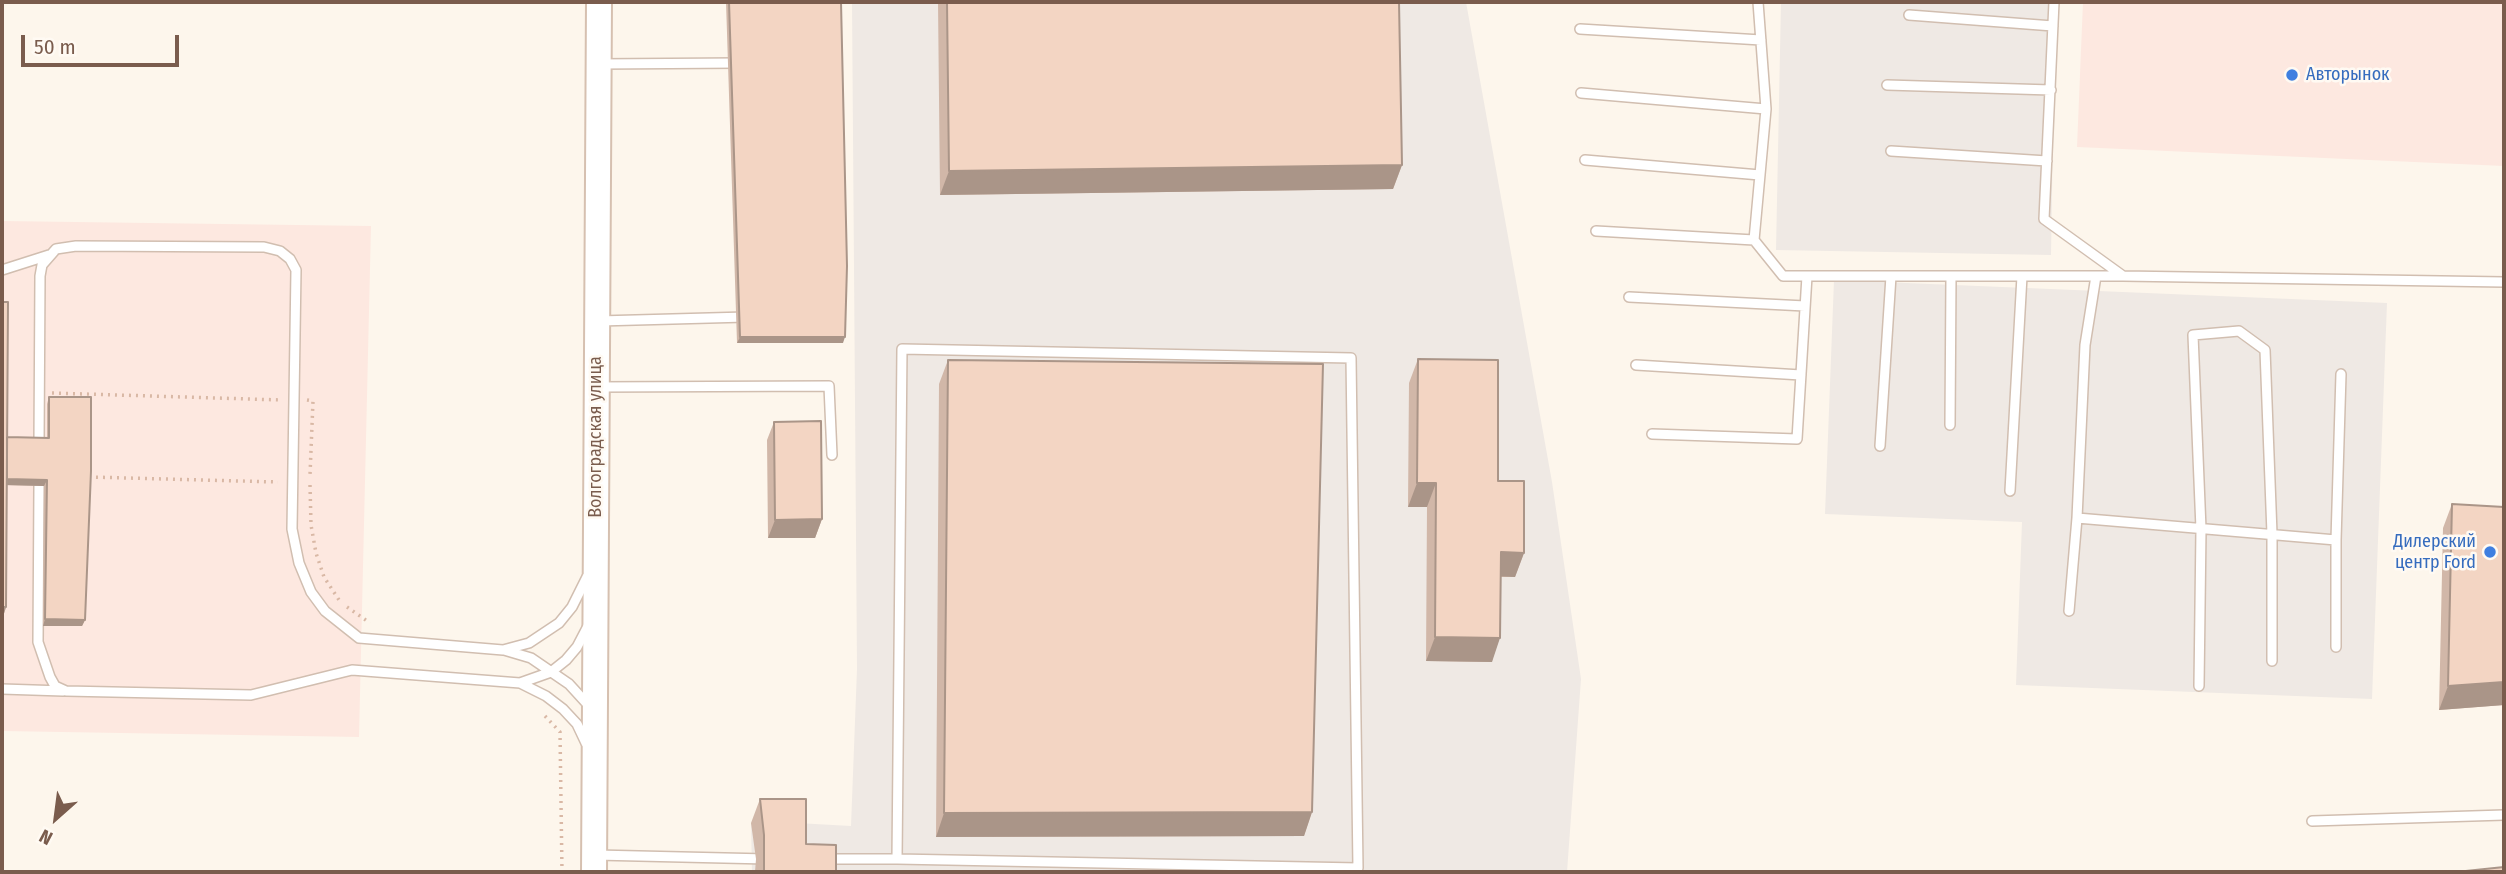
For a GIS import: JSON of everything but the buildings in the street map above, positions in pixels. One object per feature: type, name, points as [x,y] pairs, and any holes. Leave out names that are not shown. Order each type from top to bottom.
[{"type":"main road","name":"Волгоградская улица","points":[[594,863],[599,2]]},
{"type":"lane","points":[[1758,2],[1766,109],[1754,240],[1783,276],[2123,276],[2504,282]]},
{"type":"lane","points":[[2054,2],[2045,219],[2123,276]]},
{"type":"lane","points":[[1909,15],[2053,26]]},
{"type":"lane","points":[[1580,29],[1761,40]]},
{"type":"lane","points":[[598,64],[754,63]]},
{"type":"lane","points":[[1887,85],[2050,90]]},
{"type":"lane","points":[[1581,93],[1766,109]]},
{"type":"lane","points":[[1891,151],[2047,161]]},
{"type":"lane","points":[[1585,160],[1760,175]]},
{"type":"lane","points":[[1596,232],[1754,240]]},
{"type":"lane","points":[[2,270],[49,255],[56,249],[76,246],[264,247],[280,251],[290,259],[296,270],[292,528],[299,563],[312,592],[325,611],[359,638],[503,650],[531,658],[569,684],[595,714]]},
{"type":"lane","points":[[38,444],[40,276],[49,255]]},
{"type":"lane","points":[[1652,434],[1797,439],[1807,276]]},
{"type":"lane","points":[[1880,446],[1891,276]]},
{"type":"lane","points":[[1950,425],[1951,276]]},
{"type":"lane","points":[[2010,491],[2022,276]]},
{"type":"lane","points":[[2069,611],[2077,518],[2085,345],[2096,276]]},
{"type":"lane","points":[[1629,297],[1805,306]]},
{"type":"lane","points":[[597,321],[759,317]]},
{"type":"lane","points":[[2199,686],[2201,528],[2193,335],[2239,331],[2265,350],[2272,534],[2272,661]]},
{"type":"lane","points":[[820,859],[1358,868],[1350,358],[902,349],[897,859]]},
{"type":"lane","points":[[1636,365],[1801,375]]},
{"type":"lane","points":[[2336,647],[2341,374]]},
{"type":"lane","points":[[597,387],[829,386],[832,455]]},
{"type":"lane","points":[[39,486],[38,642],[55,686],[66,691]]},
{"type":"lane","points":[[2077,518],[2336,540]]},
{"type":"lane","points":[[503,650],[529,643],[559,623],[572,607],[596,556]]},
{"type":"lane","points":[[520,683],[551,672],[577,647],[587,626],[595,595]]},
{"type":"lane","points":[[2,689],[251,695],[352,670],[520,683],[546,696],[577,724],[594,765]]},
{"type":"lane","points":[[2312,821],[2504,815]]},
{"type":"lane","points":[[594,863],[781,859]]},
{"type":"path","points":[[39,393],[313,401],[309,482],[89,477]]},
{"type":"shaded area","points":[[852,2],[1466,2],[1552,482],[1581,679],[1567,872],[752,872],[751,823],[851,826],[857,669]]},
{"type":"shaded area","points":[[1781,2],[2055,2],[2051,255],[1776,250]]},
{"type":"shaded area","name":"Авторынок","points":[[2083,2],[2504,2],[2504,166],[2077,147]]},
{"type":"shaded area","points":[[2,221],[371,226],[359,737],[2,731]]},
{"type":"shaded area","points":[[1834,280],[2387,303],[2372,699],[2016,685],[2022,522],[1825,514]]},
{"type":"place","name":"Авторынок","points":[[2292,75]]},
{"type":"place","name":"Дилерский центр Ford","points":[[2490,552]]}]
